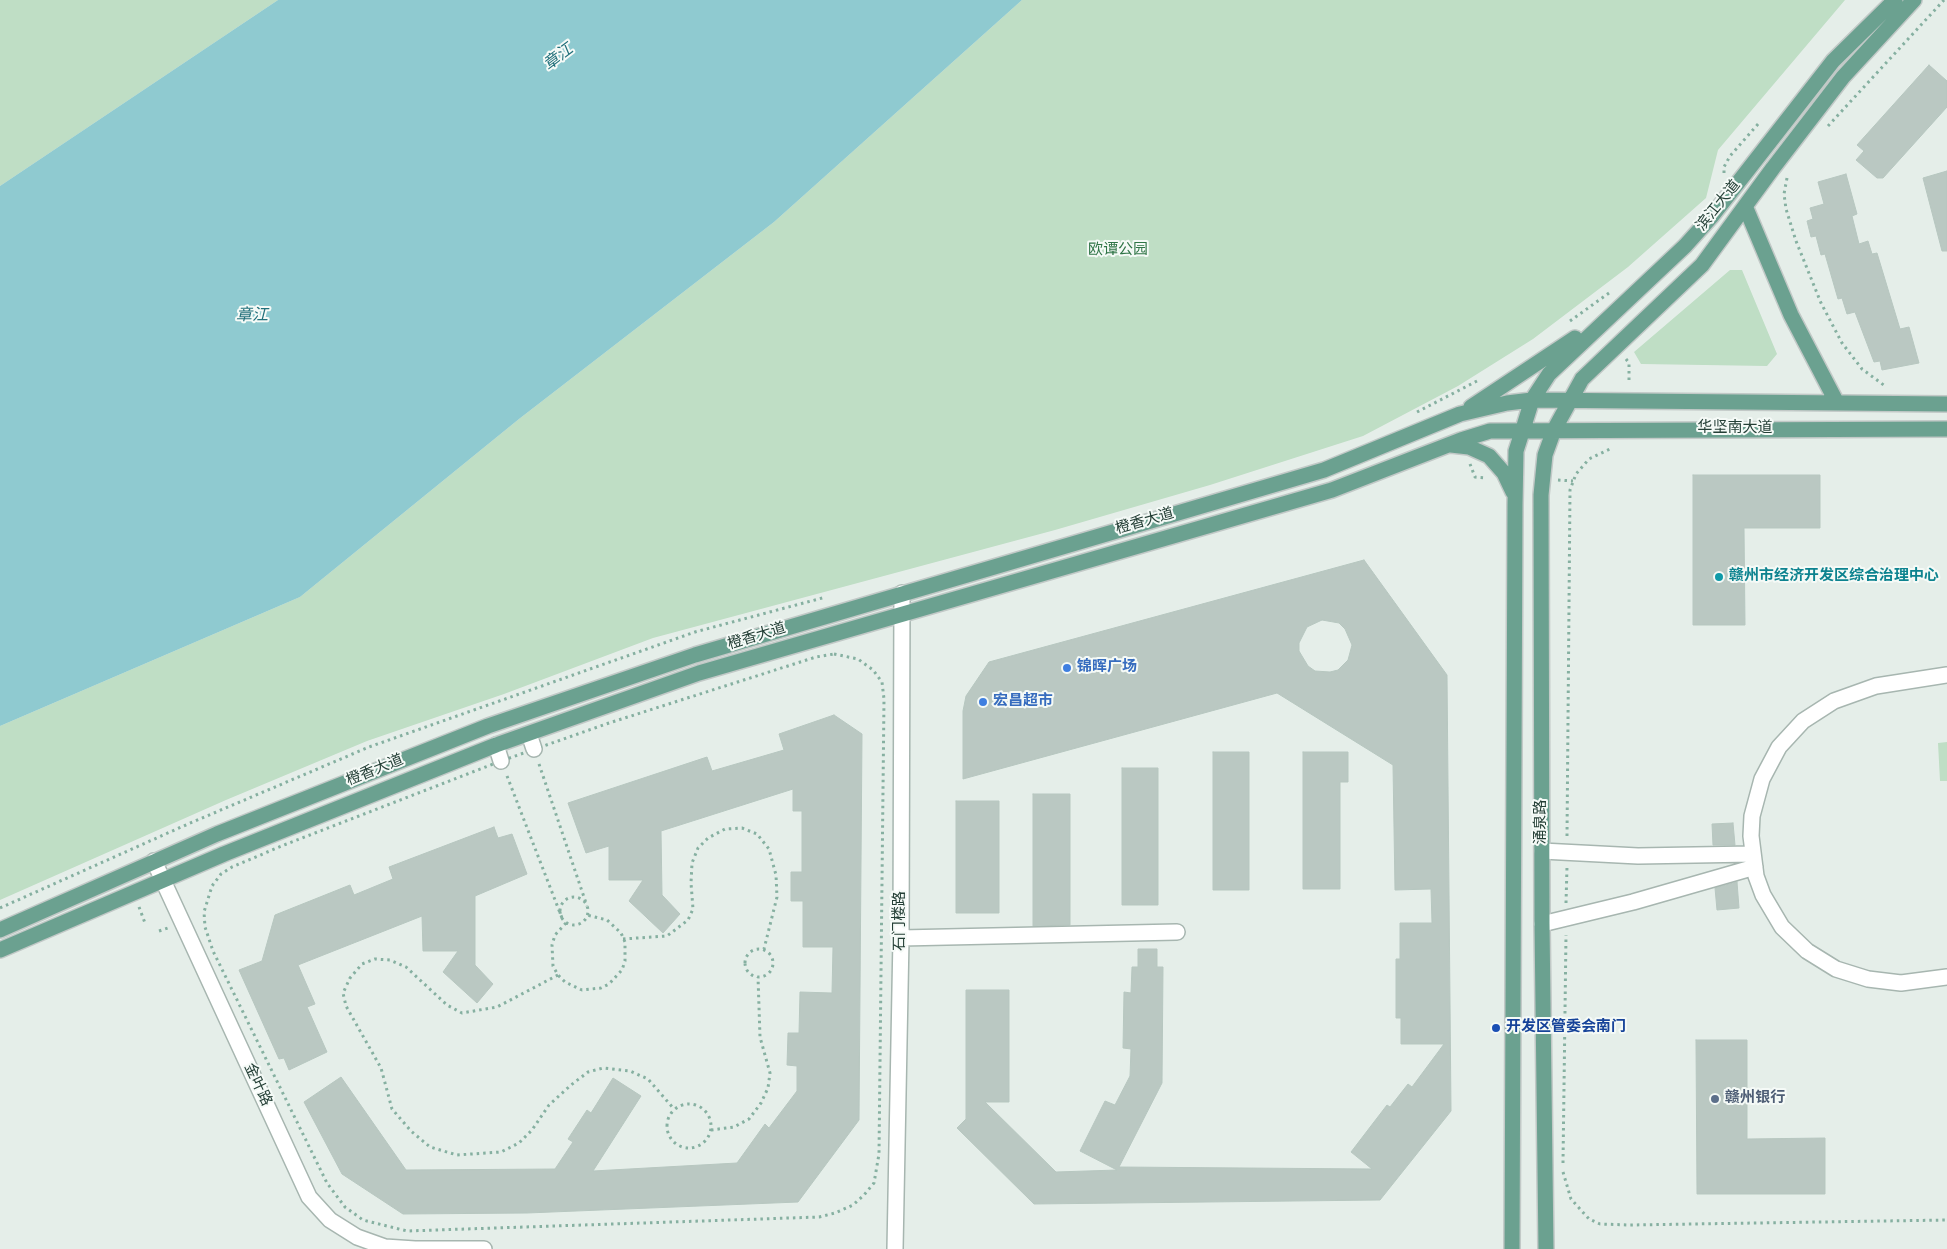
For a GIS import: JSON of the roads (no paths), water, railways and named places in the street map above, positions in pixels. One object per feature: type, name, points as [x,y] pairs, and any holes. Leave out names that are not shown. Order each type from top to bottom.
[{"type":"main road","name":"滨江大道","points":[[1532,400],[1549,374],[1631,294],[1685,246],[1712,216],[1833,61],[1895,0]]},
{"type":"main road","name":"滨江大道","points":[[1570,400],[1582,379],[1702,265],[1844,77],[1914,0]]},
{"type":"main road","points":[[1745,206],[1791,315],[1837,403]]},
{"type":"main road","points":[[1460,414],[1543,361],[1631,294]]},
{"type":"main road","name":"华坚南大道","points":[[1532,400],[1947,404]]},
{"type":"main road","name":"涌泉路","points":[[1512,1249],[1516,452],[1532,400]]},
{"type":"main road","name":"橙香大道","points":[[0,930],[154,861],[488,726],[695,655],[1324,470],[1460,414],[1507,403],[1532,400]]},
{"type":"main road","name":"涌泉路","points":[[1546,1249],[1542,924],[1541,480],[1545,455],[1554,430],[1570,400]]},
{"type":"main road","name":"华坚南大道","points":[[1523,430],[1947,429]]},
{"type":"main road","name":"橙香大道","points":[[0,950],[162,880],[496,745],[699,673],[1332,490],[1447,445],[1490,431],[1523,430]]},
{"type":"main road","points":[[1447,445],[1463,446],[1479,451],[1497,464],[1510,483],[1515,505]]},
{"type":"street","name":"石门楼路","points":[[895,1249],[901,938],[902,594]]},
{"type":"street","points":[[1947,675],[1868,689],[1834,702],[1804,721],[1779,747],[1762,779],[1752,816],[1753,861],[1763,895],[1777,920],[1794,940],[1821,961],[1852,975],[1885,982],[1918,982],[1947,977]]},
{"type":"street","points":[[529,734],[534,749]]},
{"type":"street","points":[[496,745],[502,761]]},
{"type":"street","points":[[1542,851],[1753,861]]},
{"type":"street","name":"金叶路","points":[[154,861],[309,1196],[330,1220],[357,1237],[385,1247],[484,1249]]},
{"type":"street","points":[[1542,924],[1633,902],[1753,861]]},
{"type":"street","points":[[901,938],[1177,932]]},
{"type":"water","name":"章江","points":[[278,0],[1022,0],[774,222],[519,419],[300,597],[0,726],[0,186]]},
{"type":"place","name":"赣州市经济开发区综合治理中心","points":[[1719,577]]},
{"type":"place","name":"锦晖广场","points":[[1067,668]]},
{"type":"place","name":"宏昌超市","points":[[983,702]]},
{"type":"place","name":"开发区管委会南门","points":[[1496,1028]]},
{"type":"place","name":"赣州银行","points":[[1715,1099]]},
{"type":"park label","name":"欧谭公园","points":[[1118,251]]}]
